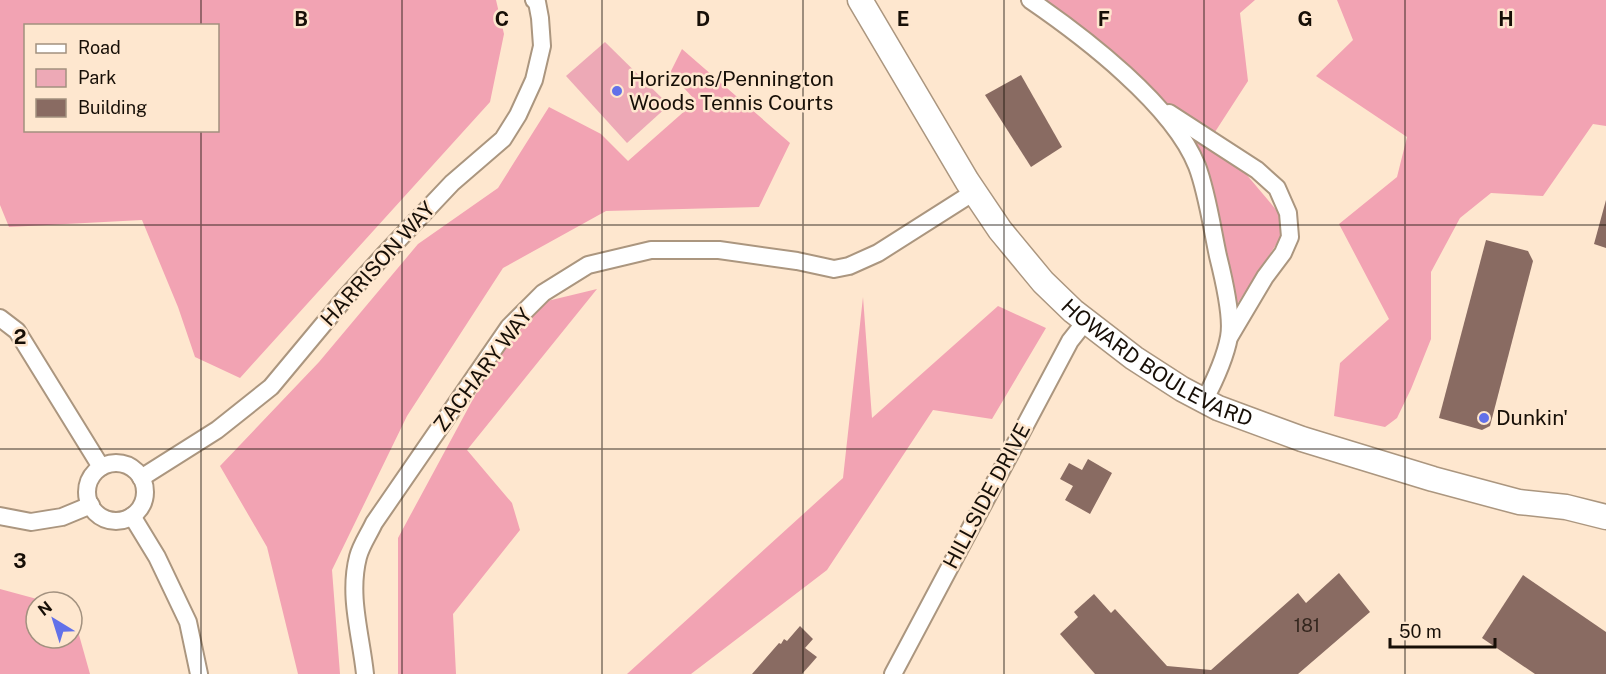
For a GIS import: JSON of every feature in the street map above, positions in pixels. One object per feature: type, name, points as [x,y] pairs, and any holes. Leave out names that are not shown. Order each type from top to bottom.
[{"type":"main road","name":"HOWARD BOULEVARD","points":[[860,0],[974,192],[1015,250],[1043,282],[1085,321],[1134,358],[1204,401],[1265,427],[1433,479],[1519,502],[1566,507],[1606,517]]},
{"type":"street","points":[[1030,0],[1058,19],[1110,62],[1174,126],[1197,166],[1227,296],[1230,336]]},
{"type":"street","name":"HARRISON WAY","points":[[141,478],[217,430],[271,387],[384,255],[452,183],[503,138],[518,115],[534,80],[542,46],[536,1]]},
{"type":"street","points":[[1148,98],[1257,170],[1277,188],[1288,213],[1290,237],[1283,253],[1265,277],[1230,336],[1213,384],[1204,401]]},
{"type":"street","name":"ZACHARY WAY","points":[[365,674],[354,602],[358,557],[374,523],[509,327],[543,293],[588,265],[651,250],[719,250],[797,261],[834,269],[878,253],[974,192]]},
{"type":"street","points":[[0,318],[17,331],[101,467]]},
{"type":"street","name":"HILLSIDE DRIVE","points":[[893,674],[1064,352],[1085,321]]},
{"type":"street","points":[[121,462],[136,471],[141,478],[145,498],[141,507],[132,516],[112,522],[102,518],[91,505],[86,487],[94,472],[106,464],[121,462]]},
{"type":"street","points":[[0,516],[31,522],[62,517],[91,505]]},
{"type":"street","points":[[132,516],[157,557],[188,622],[199,674]]},
{"type":"green space","name":"Horizons/Pennington Woods Tennis Courts","points":[[605,42],[669,105],[627,143],[566,76]]},
{"type":"shaded area","points":[[0,0],[496,0],[504,34],[490,102],[240,378],[195,357],[178,307],[142,220],[9,227],[0,205]]},
{"type":"shaded area","points":[[1031,0],[1255,0],[1240,13],[1248,81],[1213,135],[1289,225],[1224,324],[1200,175],[1164,113]]},
{"type":"shaded area","points":[[1337,0],[1606,0],[1606,126],[1593,124],[1543,196],[1491,193],[1460,218],[1431,272],[1431,339],[1397,418],[1385,427],[1334,416],[1340,363],[1389,319],[1339,224],[1397,177],[1407,137],[1316,76],[1353,40]]},
{"type":"shaded area","points":[[682,49],[790,143],[759,207],[606,211],[503,268],[407,416],[332,570],[340,674],[298,674],[267,547],[220,466],[319,362],[418,244],[498,188],[549,107],[601,134],[628,161],[696,101],[670,73]]},
{"type":"shaded area","points":[[597,289],[467,450],[512,503],[520,530],[453,614],[456,674],[398,674],[398,538],[492,364],[539,303]]},
{"type":"shaded area","points":[[863,297],[872,418],[998,306],[1046,328],[992,419],[933,410],[827,570],[691,674],[627,674],[843,478]]},
{"type":"shaded area","points":[[0,589],[24,596],[24,650],[83,650],[90,674],[0,674]]},
{"type":"building","points":[[1021,75],[1062,147],[1031,167],[985,95]]},
{"type":"building","points":[[1606,200],[1606,248],[1594,244]]},
{"type":"building","points":[[1486,240],[1528,251],[1533,261],[1490,426],[1482,430],[1439,418]]},
{"type":"building","points":[[1088,459],[1112,473],[1090,514],[1065,500],[1073,486],[1060,479],[1069,463],[1082,470]]},
{"type":"building","points":[[1339,573],[1370,612],[1298,674],[1095,674],[1060,634],[1078,617],[1074,612],[1094,594],[1111,613],[1115,609],[1167,666],[1211,670],[1298,593],[1306,603]]},
{"type":"building","points":[[1523,575],[1606,632],[1606,674],[1535,674],[1482,638]]},
{"type":"building","points":[[800,626],[813,639],[805,648],[817,657],[802,674],[752,674],[779,643],[781,644],[784,639],[787,641]]},
{"type":"place","name":"Horizons/Pennington Woods Tennis Courts","points":[[617,91]]},
{"type":"place","name":"Dunkin'","points":[[1484,418]]}]
